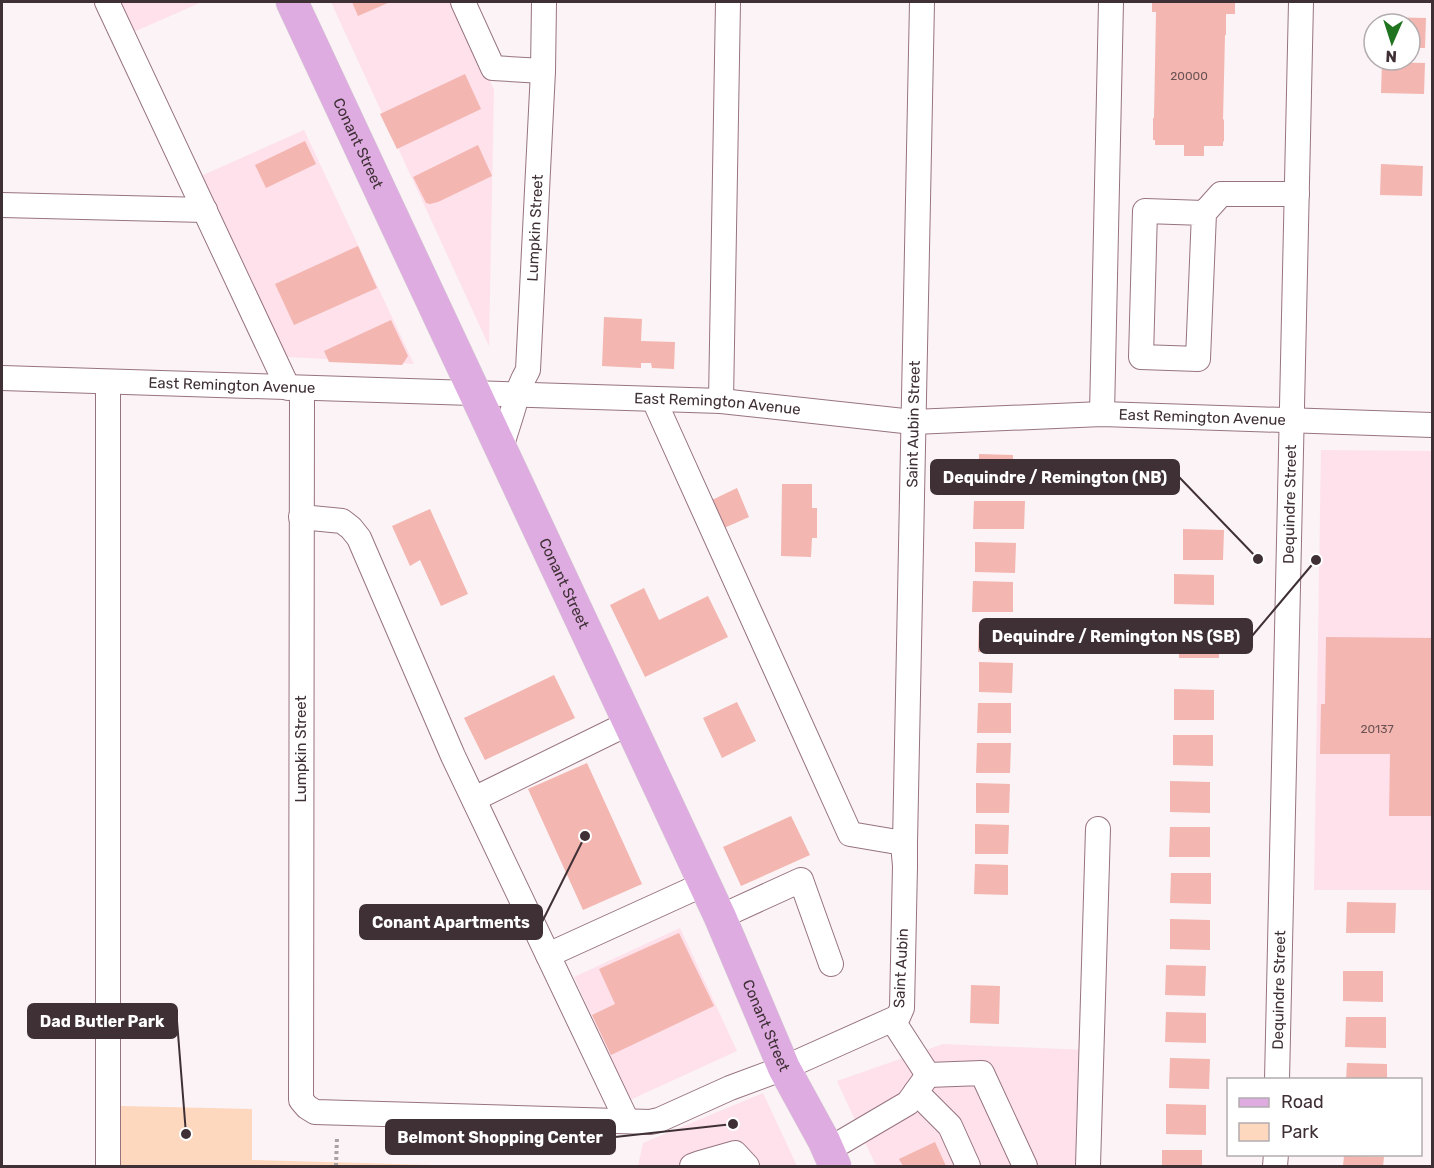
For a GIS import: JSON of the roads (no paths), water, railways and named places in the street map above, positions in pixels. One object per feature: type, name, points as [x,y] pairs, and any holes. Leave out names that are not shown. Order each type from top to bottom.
[{"type":"main road","name":"Conant Street","points":[[292,2],[720,917],[784,1068],[832,1158]]},
{"type":"street","points":[[107,2],[205,210],[295,388]]},
{"type":"street","points":[[463,2],[493,68],[543,70]]},
{"type":"street","name":"Lumpkin Street","points":[[501,448],[516,395],[528,370],[543,70],[544,2]]},
{"type":"street","points":[[721,401],[728,2]]},
{"type":"street","name":"Saint Aubin Street","points":[[904,851],[922,2]]},
{"type":"street","points":[[1102,414],[1111,2]]},
{"type":"street","name":"Dequindre Street","points":[[1277,1078],[1301,2]]},
{"type":"street","points":[[1204,213],[1145,211],[1141,357],[1198,359],[1204,213],[1221,194],[1297,194]]},
{"type":"street","points":[[2,205],[205,210]]},
{"type":"street","name":"East Remington Avenue","points":[[2,378],[721,401],[913,422],[1102,414],[1432,425]]},
{"type":"street","points":[[108,381],[108,1167]]},
{"type":"street","name":"Lumpkin Street","points":[[295,388],[301,517],[301,1100],[308,1107]]},
{"type":"street","points":[[654,400],[850,834],[904,851]]},
{"type":"street","points":[[301,517],[342,521],[359,538],[453,756],[627,1121]]},
{"type":"street","points":[[474,799],[629,723]]},
{"type":"street","points":[[1088,1167],[1098,829]]},
{"type":"street","name":"Saint Aubin","points":[[308,1107],[315,1112],[650,1122],[784,1068],[898,1017],[902,1008],[904,851]]},
{"type":"street","points":[[720,917],[801,880],[831,964]]},
{"type":"street","points":[[548,955],[704,884]]},
{"type":"street","points":[[892,1021],[922,1084],[950,1126],[968,1167]]},
{"type":"street","points":[[832,1158],[908,1103],[922,1084],[982,1073],[1026,1167]]},
{"type":"street","points":[[692,1167],[735,1153],[747,1167]]},
{"type":"place","name":"Dequindre / Remington (NB)","points":[[1258,559]]},
{"type":"place","name":"Dequindre / Remington NS (SB)","points":[[1316,560]]},
{"type":"place","name":"Conant Apartments","points":[[585,836]]},
{"type":"place","name":"Belmont Shopping Center","points":[[733,1124]]},
{"type":"place","name":"Dad Butler Park","points":[[186,1134]]}]
